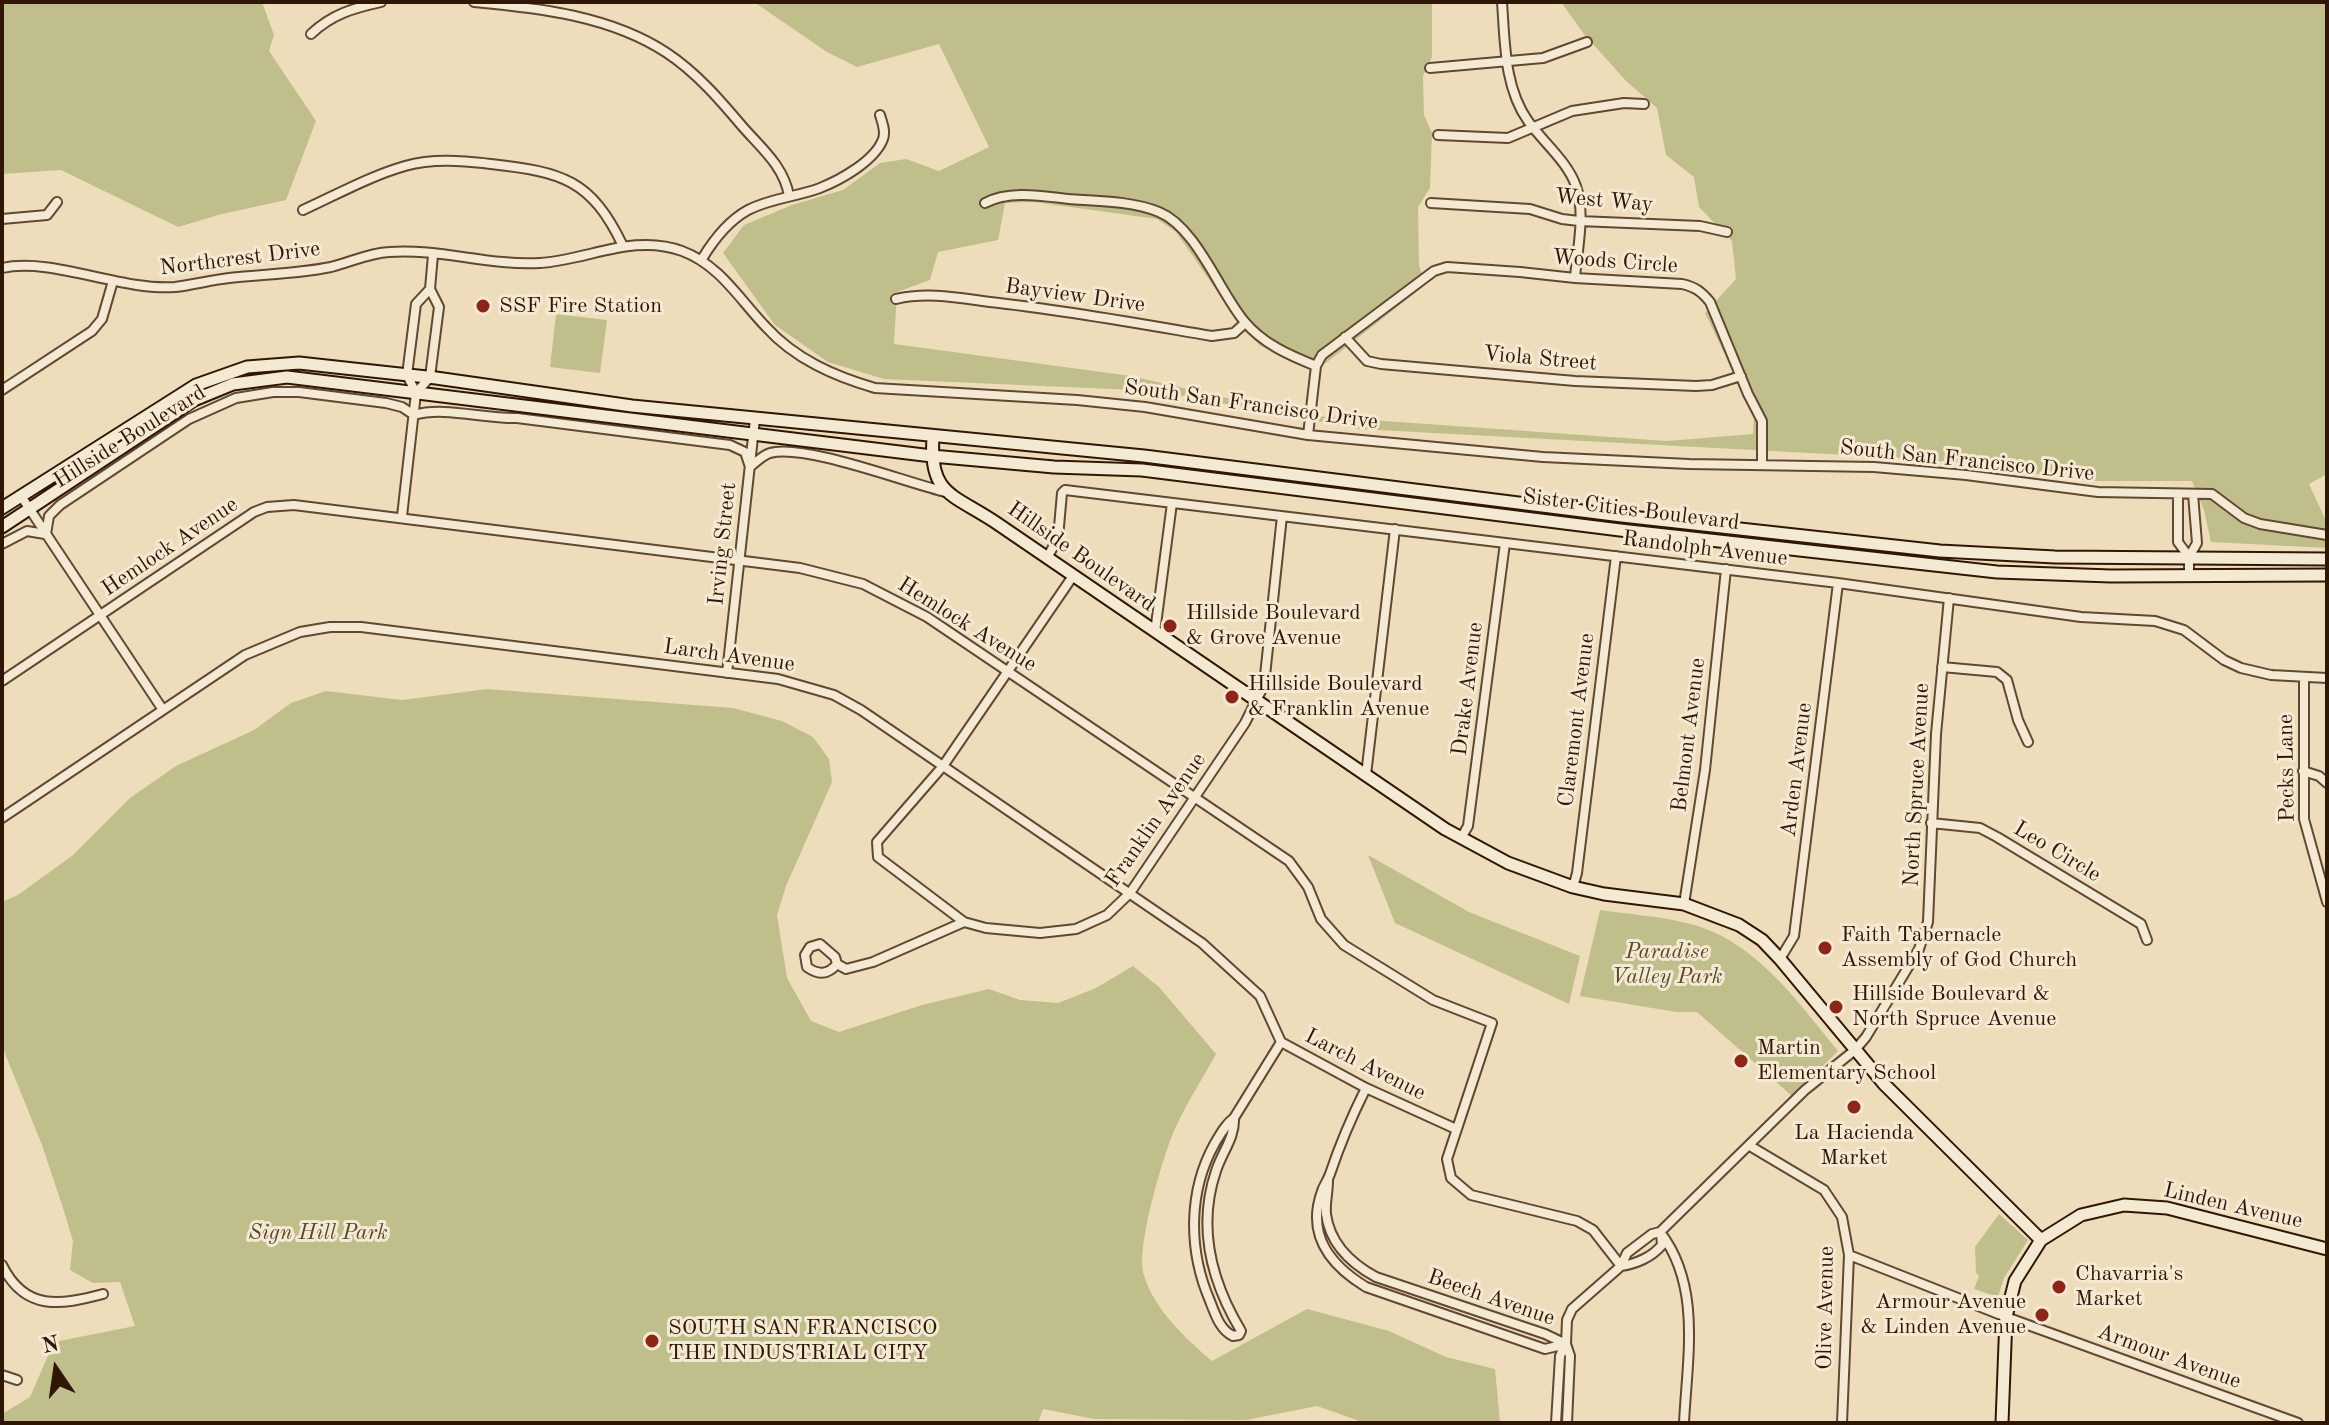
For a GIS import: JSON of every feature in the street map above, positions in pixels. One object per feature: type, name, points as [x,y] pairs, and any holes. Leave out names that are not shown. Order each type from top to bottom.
[{"type":"main road","name":"Hillside Boulevard","points":[[2,508],[177,395],[226,373],[257,365],[288,362],[430,377],[632,406],[933,438]]},
{"type":"main road","name":"Hillside Boulevard","points":[[2,527],[184,406],[233,384],[287,377],[932,456]]},
{"type":"main road","points":[[933,438],[934,475],[946,492]]},
{"type":"main road","name":"Sister Cities Boulevard","points":[[933,438],[1144,456],[1622,516],[1940,551],[2055,557],[2327,559]]},
{"type":"main road","name":"Sister Cities Boulevard","points":[[932,456],[1054,467],[1142,470],[1605,528],[1997,572],[2189,577],[2327,575]]},
{"type":"main road","name":"Hillside Boulevard","points":[[946,492],[1461,838],[1508,863],[1573,887],[1684,904],[1739,925],[1762,940],[1907,1108],[2041,1240]]},
{"type":"main road","name":"Linden Avenue","points":[[2002,1423],[2006,1317],[2015,1281],[2041,1240],[2081,1215],[2124,1205],[2167,1208],[2327,1249]]},
{"type":"street","points":[[311,34],[325,20],[347,10],[381,2]]},
{"type":"street","points":[[474,2],[595,20],[632,34],[669,54],[708,86],[780,169],[789,196]]},
{"type":"street","points":[[1502,2],[1506,60],[1518,102],[1534,129],[1568,170],[1576,186],[1580,203],[1575,278]]},
{"type":"street","points":[[1430,68],[1543,58],[1587,42]]},
{"type":"street","points":[[1438,135],[1508,138],[1583,108],[1644,104]]},
{"type":"street","points":[[702,259],[727,225],[746,211],[766,202],[819,188],[845,175],[871,155],[883,140],[880,115]]},
{"type":"street","points":[[303,210],[381,174],[409,165],[444,160],[536,169],[565,177],[593,197],[609,216],[623,246]]},
{"type":"street","points":[[985,203],[1004,196],[1049,197],[1141,207],[1159,212],[1175,221],[1187,235],[1245,323],[1276,349],[1316,366]]},
{"type":"street","points":[[2,219],[47,215],[57,202]]},
{"type":"street","name":"West Way","points":[[1431,203],[1530,209],[1579,221],[1700,226],[1727,232]]},
{"type":"street","name":"South San Francisco Drive","points":[[433,255],[542,263],[623,246],[652,244],[679,250],[702,259],[731,285],[767,329],[790,350],[845,379],[875,388],[1145,407],[1308,435],[1543,457],[1874,467],[2098,492],[2212,494],[2244,518],[2260,524],[2327,535]]},
{"type":"street","name":"Northcrest Drive","points":[[2,268],[28,265],[148,287],[177,287],[321,268],[386,252],[433,255]]},
{"type":"street","points":[[416,393],[430,377],[439,307],[430,289],[433,255]]},
{"type":"street","name":"Woods Circle","points":[[1345,337],[1434,271],[1447,267],[1693,286],[1710,302],[1762,421],[1762,465]]},
{"type":"street","points":[[2,390],[92,331],[102,319],[113,281]]},
{"type":"street","points":[[402,516],[416,393],[407,375],[416,304],[430,289]]},
{"type":"street","name":"Bayview Drive","points":[[896,299],[922,294],[1060,311],[1212,336],[1234,333],[1245,323]]},
{"type":"street","points":[[1308,435],[1316,366],[1322,355],[1345,337]]},
{"type":"street","name":"Viola Street","points":[[1345,337],[1367,361],[1381,364],[1575,381],[1696,386],[1712,385],[1741,376]]},
{"type":"street","name":"Hillside Boulevard","points":[[46,534],[49,516],[60,505],[189,419],[224,401],[261,393],[299,392],[386,403],[402,407],[414,415],[436,411],[491,419],[517,418],[730,445],[745,452],[750,467],[766,454],[784,451],[851,464],[946,492]]},
{"type":"street","name":"Irving Street","points":[[727,673],[755,419]]},
{"type":"street","name":"Randolph Avenue","points":[[1047,558],[1058,538],[1062,493],[1065,490],[1726,569],[2092,618],[2169,624],[2184,630],[2224,660],[2241,668],[2271,675],[2327,678]]},
{"type":"street","points":[[2178,494],[2178,542],[2189,557]]},
{"type":"street","points":[[2189,577],[2189,557],[2197,543],[2193,494]]},
{"type":"street","points":[[21,496],[163,710]]},
{"type":"street","points":[[1155,632],[1172,503]]},
{"type":"street","name":"Hemlock Avenue","points":[[2,681],[254,512],[267,507],[294,505],[402,516],[740,559],[815,571],[863,584],[927,617],[1289,861],[1308,887],[1321,919],[1344,945],[1433,1000],[1492,1023],[1447,1159],[1451,1178],[1471,1195],[1577,1221],[1593,1230],[1621,1266]]},
{"type":"street","name":"Franklin Avenue","points":[[964,922],[986,928],[1040,933],[1076,929],[1107,915],[1130,893],[1258,700],[1267,672],[1282,516]]},
{"type":"street","points":[[1366,775],[1395,529]]},
{"type":"street","points":[[2,544],[27,531],[46,534]]},
{"type":"street","name":"Drake Avenue","points":[[1461,838],[1468,826],[1505,543]]},
{"type":"street","name":"Claremont Avenue","points":[[1573,887],[1616,556]]},
{"type":"street","name":"Belmont Avenue","points":[[1684,904],[1705,770],[1726,569]]},
{"type":"street","points":[[837,964],[846,969],[873,962],[964,922],[878,857],[877,842],[943,766],[1073,576]]},
{"type":"street","name":"Arden Avenue","points":[[1780,959],[1794,936],[1838,583]]},
{"type":"street","name":"North Spruce Avenue","points":[[1660,1232],[1805,1090],[1855,1050],[1919,949],[1928,922],[1931,823],[1949,598]]},
{"type":"street","name":"Larch Avenue","points":[[2,818],[245,655],[300,632],[330,627],[361,627],[778,679],[834,695],[861,710],[1202,943],[1260,996],[1281,1042],[1366,1088],[1456,1129]]},
{"type":"street","points":[[1942,667],[1997,672],[2007,680],[2018,720],[2028,742]]},
{"type":"street","name":"Pecks Lane","points":[[2304,678],[2304,819],[2327,902]]},
{"type":"street","points":[[2303,771],[2319,776],[2327,783]]},
{"type":"street","name":"Leo Circle","points":[[1931,823],[1980,828],[1997,837],[2141,924],[2147,940]]},
{"type":"street","points":[[1234,1118],[1235,1129],[1217,1167],[1208,1211],[1207,1235],[1215,1279],[1241,1331],[1239,1335],[1228,1333],[1222,1326],[1202,1283],[1195,1247],[1196,1198],[1210,1152],[1281,1042]]},
{"type":"street","name":"Beech Avenue","points":[[1366,1088],[1322,1189],[1317,1212],[1319,1232],[1329,1256],[1344,1274],[1366,1287],[1545,1349],[1566,1344]]},
{"type":"street","name":"Olive Avenue","points":[[1750,1146],[1824,1190],[1842,1217],[1849,1255],[1842,1423]]},
{"type":"street","name":"Beech Avenue","points":[[1327,1181],[1326,1212],[1332,1233],[1341,1251],[1355,1266],[1376,1277],[1545,1334],[1566,1344]]},
{"type":"street","points":[[1567,1423],[1570,1356],[1566,1344],[1567,1320],[1572,1309],[1621,1266],[1627,1253],[1652,1234],[1660,1232]]},
{"type":"street","points":[[1621,1266],[1633,1264],[1656,1252],[1662,1245],[1660,1232]]},
{"type":"street","points":[[1660,1232],[1679,1263],[1689,1306],[1684,1423]]},
{"type":"street","name":"Armour Avenue","points":[[1849,1255],[2006,1317],[2298,1423]]},
{"type":"street","points":[[2,1265],[15,1285],[40,1301],[65,1304],[103,1294]]},
{"type":"street","points":[[1202,1283],[1215,1279]]},
{"type":"street","points":[[1556,1423],[1560,1356],[1566,1344]]},
{"type":"street","points":[[2,1375],[17,1380]]},
{"type":"green space","points":[[2,2],[262,2],[274,35],[269,51],[316,121],[286,200],[178,227],[61,170],[2,174]]},
{"type":"green space","points":[[754,2],[1432,2],[1432,57],[1423,76],[1424,115],[1432,133],[1430,188],[1418,207],[1419,265],[1425,285],[1326,363],[1302,365],[1259,345],[1233,314],[1176,232],[1157,219],[1034,202],[1005,203],[998,240],[938,252],[930,280],[897,292],[894,344],[1131,376],[1300,415],[1667,441],[1753,434],[1754,415],[1705,313],[1736,279],[1732,241],[1699,207],[1694,177],[1666,155],[1657,108],[1626,81],[1584,34],[1561,2],[2327,2],[2327,474],[2309,484],[2327,523],[2327,548],[2211,542],[2204,510],[2192,481],[2091,481],[1922,459],[1359,429],[1157,391],[884,379],[828,362],[775,325],[723,253],[744,225],[792,205],[843,190],[880,163],[906,159],[939,171],[989,147],[939,44],[857,67],[827,52]]},
{"type":"green space","points":[[556,314],[607,320],[600,373],[550,367]]},
{"type":"green space","name":"Sign Hill Park","points":[[487,689],[733,708],[782,721],[813,737],[829,759],[832,782],[786,886],[777,915],[787,978],[811,1021],[839,1032],[922,1005],[989,989],[1020,1000],[1058,1003],[1096,988],[1133,966],[1159,987],[1216,1054],[1170,1141],[1146,1228],[1142,1263],[1144,1275],[1163,1311],[1212,1361],[1307,1309],[1389,1331],[1446,1357],[1495,1369],[1500,1423],[1365,1423],[1317,1406],[1246,1420],[1094,1419],[1043,1409],[1038,1423],[2,1423],[2,1414],[30,1397],[54,1342],[135,1326],[120,1282],[93,1283],[70,1270],[73,1241],[63,1208],[42,1145],[2,1046],[2,902],[18,895],[73,855],[130,798],[176,766],[254,730],[291,703],[326,691],[402,700]]},
{"type":"green space","points":[[1368,855],[1469,912],[1580,956],[1569,1004],[1395,923]]},
{"type":"green space","name":"Paradise Valley Park","points":[[1600,910],[1686,923],[1733,942],[1790,992],[1838,1051],[1792,1096],[1697,1012],[1676,1012],[1580,996]]},
{"type":"green space","points":[[1999,1214],[2028,1240],[2004,1278],[1998,1297],[1974,1289],[1979,1276],[1976,1273],[1975,1247]]},
{"type":"place","name":"SSF Fire Station","points":[[483,306]]},
{"type":"place","name":"Hillside Boulevard & Grove Avenue","points":[[1170,626]]},
{"type":"place","name":"Hillside Boulevard & Franklin Avenue","points":[[1232,697]]},
{"type":"place","name":"Faith Tabernacle Assembly of God Church","points":[[1825,948]]},
{"type":"place","name":"Hillside Boulevard & North Spruce Avenue","points":[[1836,1007]]},
{"type":"place","name":"Martin Elementary School","points":[[1741,1061]]},
{"type":"place","name":"La Hacienda Market","points":[[1854,1107]]},
{"type":"place","name":"Chavarria's Market","points":[[2059,1287]]},
{"type":"place","name":"Armour Avenue & Linden Avenue","points":[[2042,1315]]},
{"type":"place","name":"SOUTH SAN FRANCISCO THE INDUSTRIAL CITY","points":[[652,1341]]}]
